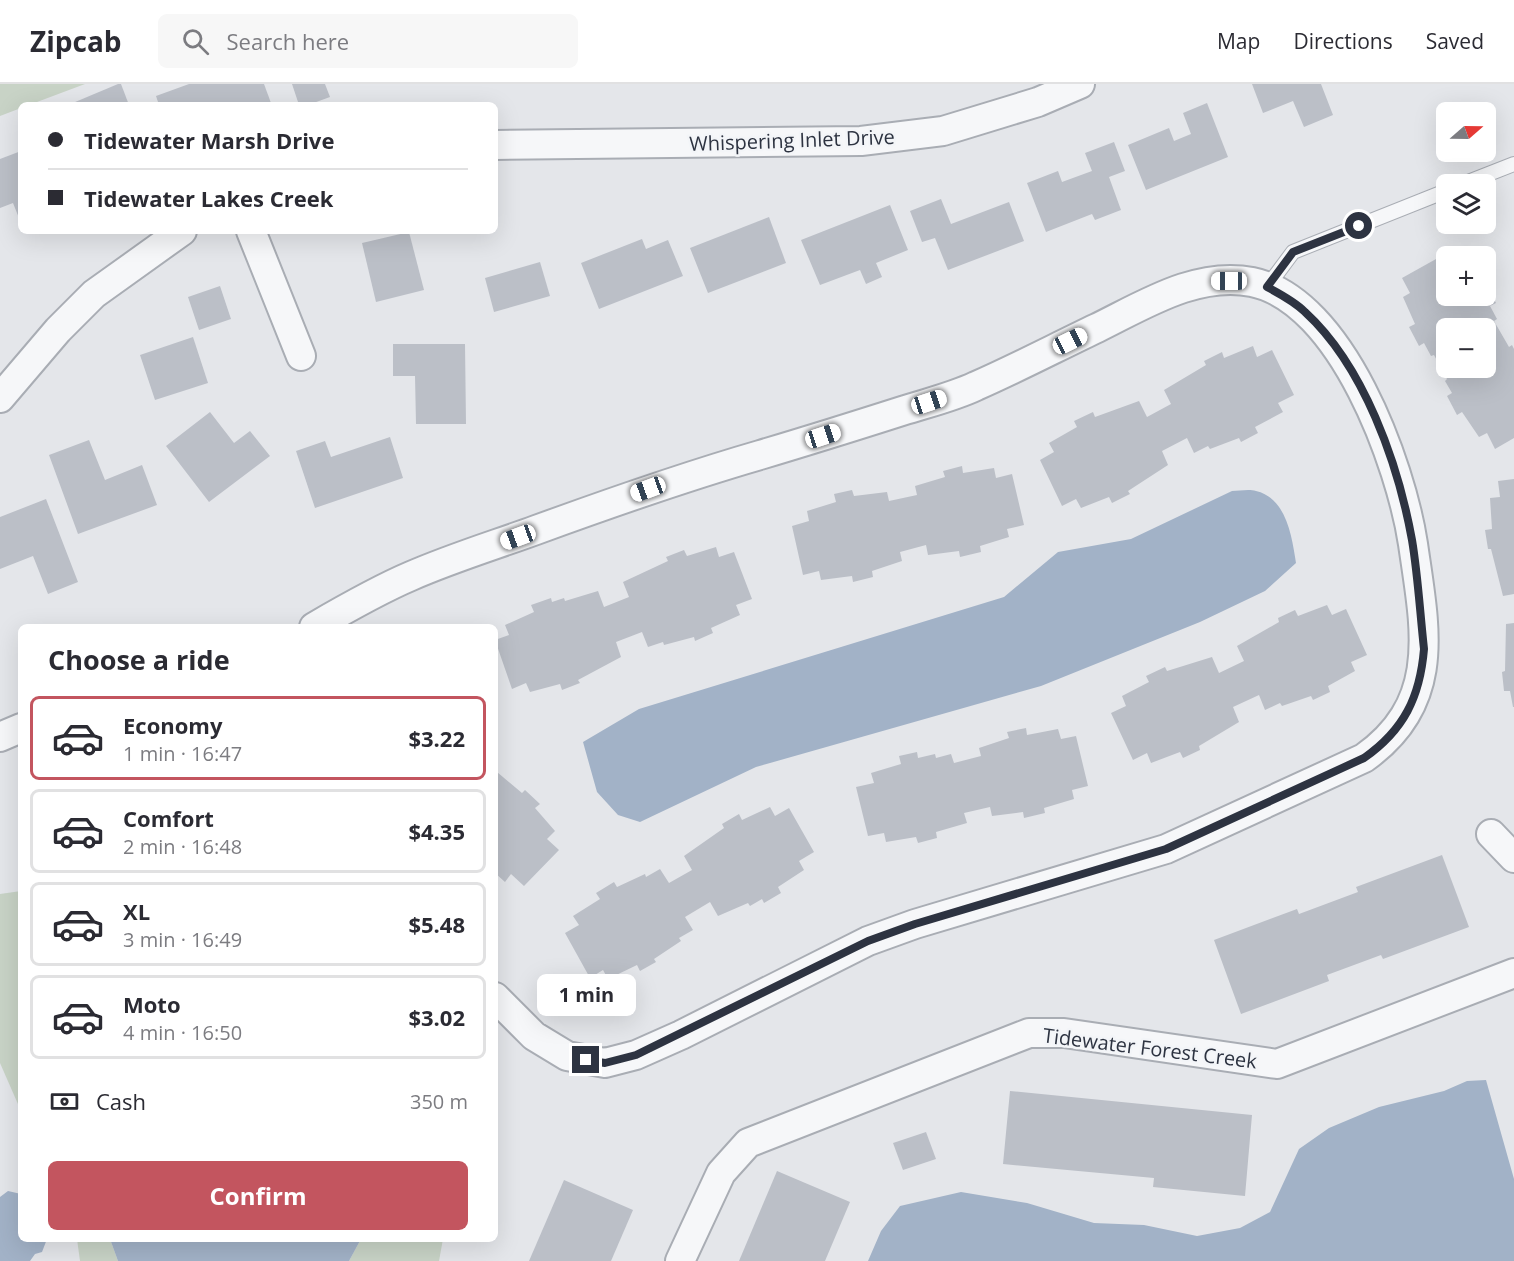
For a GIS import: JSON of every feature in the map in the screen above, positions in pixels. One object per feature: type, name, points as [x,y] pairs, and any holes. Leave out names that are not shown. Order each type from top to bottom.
[{"type":"street","name":"Whispering Inlet Drive","points":[[498,145],[861,141],[943,131],[1034,93],[1080,84]]},
{"type":"street","points":[[0,398],[58,330],[94,294],[176,234]]},
{"type":"street","points":[[252,234],[301,356]]},
{"type":"street","points":[[320,624],[410,576],[658,486],[971,389],[1168,293],[1210,281],[1249,281],[1267,287],[1306,312],[1333,342],[1367,399],[1388,450],[1401,492],[1412,541],[1424,659],[1422,678],[1413,705],[1379,748],[1364,758],[1166,849],[915,924],[868,941],[636,1055],[605,1063],[567,1056],[534,1036],[498,1000]]},
{"type":"street","points":[[0,737],[18,729]]},
{"type":"street","points":[[1491,834],[1514,858]]},
{"type":"street","name":"Tidewater Forest Creek","points":[[680,1261],[721,1173],[748,1143],[1029,1033],[1064,1033],[1276,1064],[1514,974]]},
{"type":"lane","points":[[1488,174],[1514,164]]},
{"type":"lane","points":[[1267,287],[1293,252],[1436,195]]},
{"type":"shaded area","points":[[0,84],[85,84],[37,102],[18,102],[18,109],[0,116]]},
{"type":"shaded area","points":[[18,891],[18,1104],[0,1063],[0,894]]},
{"type":"shaded area","points":[[77,1242],[111,1242],[118,1261],[80,1261]]},
{"type":"shaded area","points":[[359,1242],[442,1242],[439,1261],[349,1261]]},
{"type":"water","points":[[1232,491],[1256,491],[1275,502],[1290,531],[1296,563],[1265,591],[1200,622],[1041,686],[756,767],[640,822],[618,815],[597,792],[583,742],[639,709],[1004,597],[1058,552],[1131,539]]},
{"type":"water","points":[[1486,1080],[1514,1179],[1514,1261],[868,1261],[881,1231],[900,1206],[961,1192],[1027,1203],[1094,1223],[1144,1225],[1197,1236],[1240,1228],[1270,1212],[1299,1149],[1329,1128],[1379,1107],[1444,1091],[1467,1081]]},
{"type":"water","points":[[8,1191],[18,1193],[18,1242],[46,1242],[42,1252],[35,1254],[30,1261],[0,1261],[0,1197]]},
{"type":"water","points":[[111,1242],[359,1242],[349,1261],[118,1261]]},
{"type":"building","points":[[121,84],[128,102],[75,102]]},
{"type":"building","points":[[189,84],[264,84],[271,102],[158,102],[156,96]]},
{"type":"building","points":[[292,84],[325,84],[330,97],[316,102],[298,102]]},
{"type":"building","points":[[1252,84],[1321,84],[1333,115],[1304,127],[1293,101],[1263,113]]},
{"type":"building","points":[[1207,103],[1228,157],[1146,190],[1128,145],[1169,128],[1174,141],[1191,134],[1183,113]]},
{"type":"building","points":[[1114,142],[1125,171],[1109,177],[1121,210],[1095,220],[1092,214],[1046,232],[1027,183],[1058,171],[1062,182],[1092,171],[1085,153]]},
{"type":"building","points":[[18,152],[18,216],[13,203],[0,208],[0,159]]},
{"type":"building","points":[[941,199],[951,224],[1009,202],[1024,241],[948,270],[935,238],[922,242],[910,211]]},
{"type":"building","points":[[890,205],[908,250],[876,263],[882,277],[866,284],[860,270],[820,285],[801,240]]},
{"type":"building","points":[[769,217],[786,263],[708,293],[690,248]]},
{"type":"building","points":[[410,234],[424,290],[376,302],[362,243]]},
{"type":"building","points":[[642,239],[646,249],[668,240],[683,276],[599,309],[581,263]]},
{"type":"building","points":[[1436,259],[1436,306],[1490,306],[1497,319],[1436,318],[1436,359],[1434,355],[1431,356],[1424,343],[1419,346],[1409,327],[1415,324],[1403,297],[1410,293],[1402,278]]},
{"type":"building","points":[[540,262],[550,296],[494,312],[485,278]]},
{"type":"building","points":[[220,286],[231,319],[199,330],[188,297]]},
{"type":"building","points":[[1496,324],[1509,347],[1512,345],[1514,349],[1514,438],[1495,449],[1487,433],[1479,437],[1462,412],[1457,415],[1447,396],[1452,393],[1445,381],[1447,379],[1496,378]]},
{"type":"building","points":[[193,337],[208,383],[155,400],[140,355]]},
{"type":"building","points":[[393,344],[465,344],[466,424],[416,424],[415,376],[393,376]]},
{"type":"building","points":[[1253,346],[1257,357],[1272,350],[1294,395],[1278,403],[1283,412],[1255,427],[1258,433],[1241,442],[1239,438],[1210,449],[1208,446],[1194,453],[1187,438],[1162,451],[1168,465],[1128,491],[1130,494],[1112,503],[1109,497],[1081,508],[1076,499],[1062,506],[1040,460],[1054,452],[1049,443],[1077,427],[1074,421],[1093,412],[1095,417],[1139,401],[1147,417],[1171,404],[1164,390],[1206,365],[1204,361],[1222,352],[1224,358]]},
{"type":"building","points":[[210,412],[234,443],[250,431],[270,456],[209,502],[166,446]]},
{"type":"building","points":[[390,437],[403,478],[315,508],[296,451],[325,441],[331,457]]},
{"type":"building","points":[[89,440],[105,480],[142,465],[157,505],[78,534],[49,455]]},
{"type":"building","points":[[962,466],[963,473],[994,468],[996,478],[1012,474],[1024,525],[1007,529],[1009,537],[980,546],[981,552],[960,557],[959,551],[928,555],[926,545],[900,552],[902,561],[872,571],[873,577],[853,582],[852,576],[821,580],[819,571],[803,575],[792,526],[809,521],[807,511],[836,502],[834,494],[852,490],[854,496],[887,492],[889,501],[917,495],[915,486],[945,477],[943,471]]},
{"type":"building","points":[[1514,479],[1514,594],[1503,596],[1491,549],[1488,549],[1485,530],[1492,529],[1490,498],[1500,497],[1498,481]]},
{"type":"building","points":[[46,499],[78,582],[48,594],[33,556],[0,569],[0,517]]},
{"type":"building","points":[[716,547],[719,557],[734,552],[752,599],[736,605],[740,615],[711,628],[713,633],[695,641],[694,637],[648,647],[642,632],[616,642],[621,657],[578,680],[580,683],[562,690],[560,684],[530,692],[526,683],[512,689],[498,649],[498,639],[509,635],[505,625],[534,612],[531,605],[551,598],[552,602],[564,598],[565,601],[598,591],[604,607],[629,597],[623,582],[668,561],[666,557],[684,550],[687,556]]},
{"type":"building","points":[[1327,605],[1332,615],[1346,609],[1367,655],[1351,662],[1355,671],[1328,686],[1330,692],[1313,700],[1311,696],[1282,706],[1280,703],[1265,710],[1259,695],[1233,707],[1239,722],[1199,746],[1200,750],[1183,758],[1180,752],[1151,763],[1147,753],[1133,760],[1111,713],[1126,706],[1122,696],[1149,682],[1146,676],[1165,667],[1167,671],[1212,657],[1219,673],[1244,661],[1237,646],[1279,622],[1278,618],[1295,610],[1298,616]]},
{"type":"building","points":[[1514,623],[1513,707],[1510,691],[1504,691],[1502,672],[1505,671],[1506,624]]},
{"type":"building","points":[[1026,728],[1027,735],[1058,729],[1061,739],[1076,736],[1088,786],[1072,790],[1074,799],[1044,808],[1045,813],[1024,818],[1023,812],[992,816],[990,807],[964,813],[967,823],[936,832],[937,838],[918,843],[916,837],[886,842],[884,833],[868,836],[856,787],[874,783],[871,773],[901,764],[899,756],[917,752],[918,758],[935,754],[936,758],[951,754],[954,763],[981,756],[979,748],[1009,738],[1007,732]]},
{"type":"building","points":[[498,773],[522,793],[525,790],[540,804],[535,808],[555,831],[547,839],[559,850],[524,886],[511,874],[505,882],[498,876]]},
{"type":"building","points":[[770,807],[775,816],[789,808],[814,852],[799,861],[804,870],[778,887],[781,893],[764,903],[762,899],[750,906],[748,903],[718,916],[710,902],[685,917],[693,930],[679,938],[681,941],[654,959],[656,962],[640,971],[637,965],[608,979],[603,970],[590,978],[565,933],[579,925],[573,916],[600,899],[596,893],[614,882],[617,887],[645,874],[646,877],[660,869],[669,883],[692,870],[684,856],[724,828],[722,824],[739,814],[742,820]]},
{"type":"building","points":[[1442,855],[1469,927],[1383,959],[1381,955],[1327,975],[1329,981],[1241,1014],[1214,940],[1297,909],[1299,914],[1358,892],[1356,887]]},
{"type":"building","points":[[1010,1091],[1252,1115],[1245,1196],[1153,1187],[1154,1178],[1003,1164]]},
{"type":"building","points":[[926,1132],[936,1159],[903,1170],[893,1143]]},
{"type":"building","points":[[777,1171],[850,1202],[825,1261],[739,1261]]},
{"type":"building","points":[[564,1180],[633,1210],[611,1261],[529,1261]]},
{"type":"route","points":[[586,1060],[605,1063],[636,1055],[681,1035],[828,959],[868,941],[915,924],[1166,849],[1364,758],[1379,748],[1413,705],[1422,678],[1424,649],[1412,541],[1401,492],[1388,450],[1367,399],[1333,342],[1306,312],[1267,287],[1293,252],[1359,226]]}]
